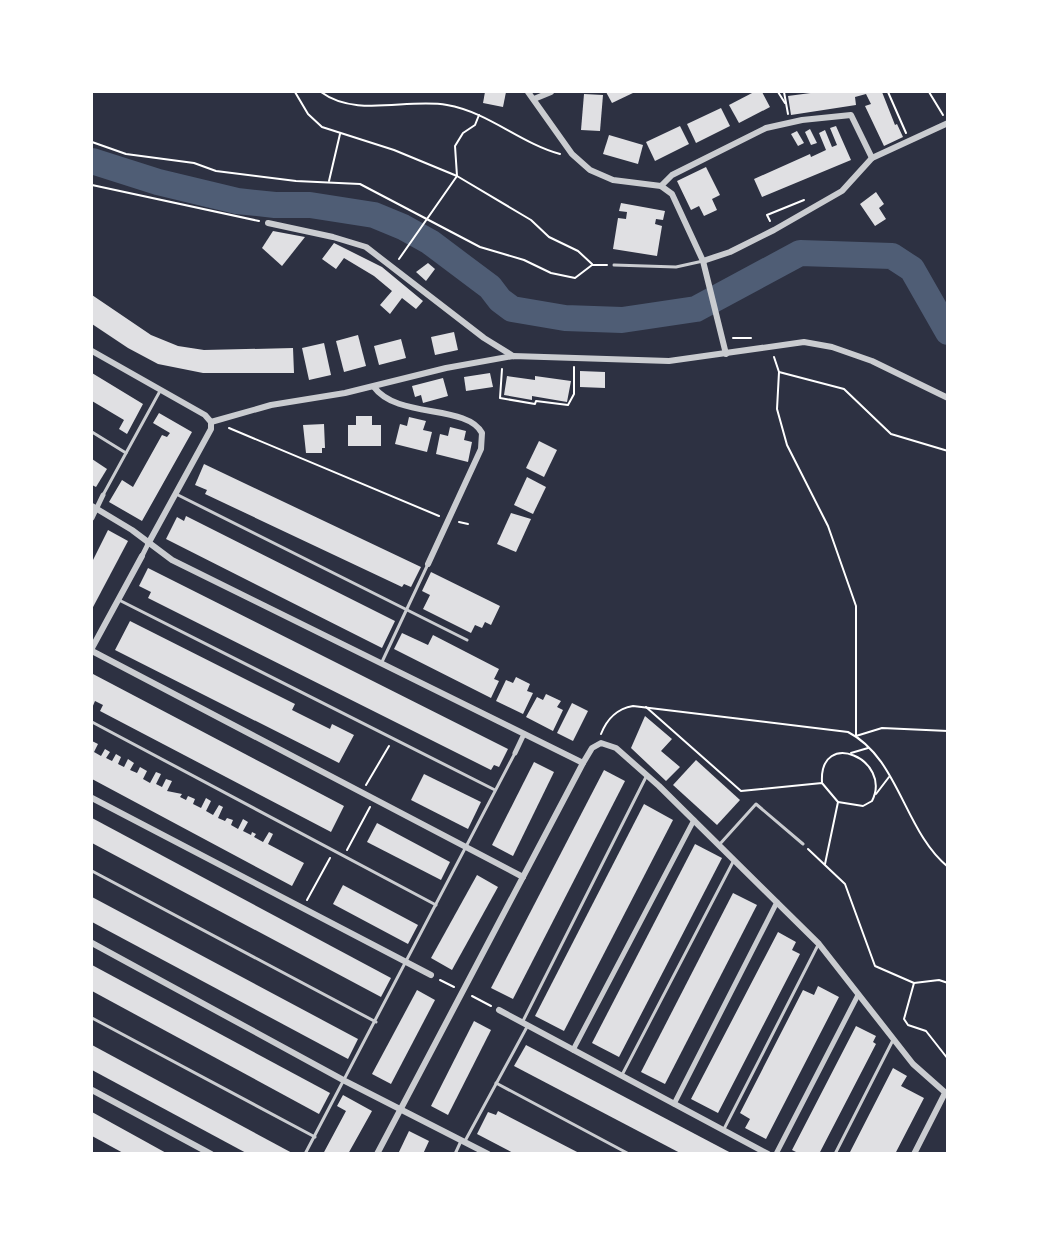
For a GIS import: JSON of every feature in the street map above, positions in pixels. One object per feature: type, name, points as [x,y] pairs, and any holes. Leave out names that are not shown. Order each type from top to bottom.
[{"type":"street","points":[[528,92],[572,154],[602,176],[629,184],[661,186],[669,190],[676,199],[703,261],[726,354]]},
{"type":"street","points":[[534,99],[551,92]]},
{"type":"street","points":[[661,186],[672,176],[766,128],[789,123],[850,115],[872,158]]},
{"type":"street","points":[[703,261],[730,252],[842,191],[872,158],[948,122]]},
{"type":"street","points":[[268,223],[353,242],[373,251],[464,323],[513,356]]},
{"type":"street","points":[[211,422],[271,405],[374,387],[446,368],[513,356],[669,361],[804,342],[832,346],[873,361],[948,398]]},
{"type":"street","points":[[92,351],[205,415],[211,422],[211,429],[92,650],[523,877]]},
{"type":"street","points":[[374,387],[382,396],[400,404],[471,422],[482,433],[482,444],[428,564]]},
{"type":"street","points":[[92,518],[94,508],[103,495]]},
{"type":"street","points":[[94,508],[132,530],[172,560],[380,665],[583,763]]},
{"type":"street","points":[[514,753],[524,734]]},
{"type":"street","points":[[376,1154],[583,763],[592,748],[601,743],[616,748],[647,775],[819,944],[921,1072],[946,1094],[914,1154]]},
{"type":"street","points":[[92,798],[431,975]]},
{"type":"street","points":[[573,1050],[694,820]]},
{"type":"street","points":[[674,1104],[777,902]]},
{"type":"street","points":[[92,943],[345,1081],[488,1154]]},
{"type":"street","points":[[776,1154],[858,995]]},
{"type":"street","points":[[499,1011],[768,1154]]},
{"type":"street","points":[[92,1090],[199,1150],[212,1154]]},
{"type":"lane","points":[[614,266],[676,267],[703,261]]},
{"type":"lane","points":[[103,495],[160,391]]},
{"type":"lane","points":[[92,432],[126,453]]},
{"type":"lane","points":[[175,494],[467,640]]},
{"type":"lane","points":[[380,665],[428,564]]},
{"type":"lane","points":[[118,599],[495,790]]},
{"type":"lane","points":[[92,722],[436,905]]},
{"type":"lane","points":[[305,1154],[376,1022],[514,753]]},
{"type":"lane","points":[[454,1154],[496,1083],[647,775]]},
{"type":"lane","points":[[719,845],[756,804],[803,844]]},
{"type":"lane","points":[[621,1076],[734,860]]},
{"type":"lane","points":[[92,871],[376,1022]]},
{"type":"lane","points":[[723,1130],[819,944]]},
{"type":"lane","points":[[92,1018],[315,1137]]},
{"type":"lane","points":[[836,1154],[894,1040]]},
{"type":"lane","points":[[496,1083],[629,1154]]},
{"type":"path","points":[[295,92],[308,114],[322,127],[394,150],[457,176],[531,220],[549,237],[578,251],[592,265]]},
{"type":"path","points":[[321,92],[333,99],[353,104],[438,104],[479,115],[550,151],[572,154]]},
{"type":"path","points":[[778,92],[786,106]]},
{"type":"path","points":[[784,92],[789,123]]},
{"type":"path","points":[[888,92],[910,141]]},
{"type":"path","points":[[929,92],[948,122]]},
{"type":"path","points":[[393,266],[411,245],[426,218],[457,176],[455,146],[463,133],[475,125],[479,115]]},
{"type":"path","points":[[329,182],[340,134]]},
{"type":"path","points":[[92,142],[126,154],[194,163],[216,171],[296,181],[360,184],[480,247],[524,260],[551,273],[575,278],[592,265],[614,266]]},
{"type":"path","points":[[92,185],[268,223]]},
{"type":"path","points":[[722,336],[758,338],[771,347],[779,372],[777,409],[787,445],[828,526],[856,606],[856,736]]},
{"type":"path","points":[[499,358],[503,374],[500,398],[535,404],[536,401],[568,405],[574,394],[574,358]]},
{"type":"path","points":[[779,372],[844,389],[891,434],[948,451]]},
{"type":"path","points":[[224,417],[230,431],[449,520],[468,524]]},
{"type":"path","points":[[645,707],[741,790],[822,783]]},
{"type":"path","points":[[601,743],[604,725],[616,712],[625,708],[645,707],[824,727],[856,736],[869,747],[889,777],[928,847],[948,867]]},
{"type":"path","points":[[856,736],[882,728],[948,731]]},
{"type":"path","points":[[362,793],[393,738]]},
{"type":"path","points":[[869,747],[851,753],[837,753],[831,757],[823,768],[822,783],[838,802],[863,806],[889,777]]},
{"type":"path","points":[[851,753],[862,760],[873,773],[876,788],[874,796]]},
{"type":"path","points":[[343,856],[374,799]]},
{"type":"path","points":[[825,864],[838,802]]},
{"type":"path","points":[[803,844],[841,879],[849,891],[875,966],[914,983],[939,980],[948,983]]},
{"type":"path","points":[[302,908],[334,851]]},
{"type":"path","points":[[431,975],[499,1011]]},
{"type":"path","points":[[914,983],[904,1019],[908,1024],[926,1031],[948,1059]]},
{"type":"building","points":[[485,92],[506,92],[503,107],[483,103]]},
{"type":"building","points":[[606,92],[635,92],[612,103]]},
{"type":"building","points":[[754,92],[762,92],[770,107],[739,123],[729,105]]},
{"type":"building","points":[[818,92],[882,92],[895,125],[897,124],[903,137],[884,146],[865,106],[871,104],[866,94],[855,97],[856,105],[791,115],[788,96]]},
{"type":"building","points":[[584,94],[603,95],[600,131],[581,130]]},
{"type":"building","points":[[721,108],[730,126],[696,143],[687,124]]},
{"type":"building","points":[[680,126],[689,144],[655,161],[646,142]]},
{"type":"building","points":[[836,126],[851,160],[762,197],[754,179],[810,154],[811,157],[826,150],[819,133],[825,130],[832,147],[837,145],[830,128]]},
{"type":"building","points":[[810,129],[817,143],[811,145],[805,132]]},
{"type":"building","points":[[797,131],[804,143],[798,146],[791,134]]},
{"type":"building","points":[[609,135],[643,145],[638,164],[603,154]]},
{"type":"building","points":[[706,167],[720,195],[712,199],[717,210],[704,216],[699,206],[691,210],[677,181]]},
{"type":"building","points":[[876,192],[884,204],[879,208],[886,219],[875,226],[860,204]]},
{"type":"building","points":[[621,203],[665,211],[663,220],[656,219],[655,224],[662,226],[657,256],[613,249],[618,218],[626,219],[627,212],[619,211]]},
{"type":"building","points":[[273,231],[305,237],[282,266],[262,248]]},
{"type":"building","points":[[334,243],[382,267],[423,301],[416,309],[402,298],[390,314],[380,305],[392,291],[374,276],[344,258],[336,269],[322,259]]},
{"type":"building","points":[[428,263],[435,269],[426,281],[416,272]]},
{"type":"building","points":[[92,295],[151,335],[178,346],[204,350],[293,348],[294,373],[203,373],[158,364],[128,348],[92,324]]},
{"type":"building","points":[[454,332],[458,350],[435,355],[431,337]]},
{"type":"building","points":[[358,335],[366,366],[344,372],[336,341]]},
{"type":"building","points":[[401,339],[406,358],[379,365],[374,346]]},
{"type":"building","points":[[324,343],[331,375],[309,380],[302,348]]},
{"type":"building","points":[[580,371],[605,372],[605,388],[580,387]]},
{"type":"building","points":[[92,373],[143,404],[127,434],[119,429],[124,420],[92,401]]},
{"type":"building","points":[[490,373],[493,387],[466,391],[464,377]]},
{"type":"building","points":[[507,376],[535,380],[535,376],[571,381],[567,402],[532,396],[532,400],[504,395]]},
{"type":"building","points":[[443,378],[448,396],[423,403],[421,395],[415,397],[412,386]]},
{"type":"building","points":[[159,413],[192,432],[142,521],[109,502],[122,480],[133,487],[162,435],[167,437],[170,433],[153,423]]},
{"type":"building","points":[[356,416],[372,416],[372,425],[381,425],[381,446],[348,446],[348,425],[356,425]]},
{"type":"building","points":[[409,417],[426,421],[423,430],[432,432],[427,452],[395,444],[400,424],[407,426]]},
{"type":"building","points":[[324,424],[325,448],[322,448],[322,453],[306,453],[303,425]]},
{"type":"building","points":[[450,427],[466,431],[464,440],[472,442],[468,462],[436,454],[440,434],[448,436]]},
{"type":"building","points":[[539,441],[557,450],[544,477],[526,468]]},
{"type":"building","points":[[92,459],[107,469],[96,487],[92,485]]},
{"type":"building","points":[[204,464],[421,567],[411,587],[404,584],[402,587],[205,494],[207,490],[195,485]]},
{"type":"building","points":[[527,477],[546,487],[533,514],[514,505]]},
{"type":"building","points":[[511,513],[531,519],[516,552],[497,544]]},
{"type":"building","points":[[186,516],[395,621],[382,648],[166,539],[177,517],[184,521]]},
{"type":"building","points":[[108,530],[128,541],[92,609],[92,562]]},
{"type":"building","points":[[148,568],[508,749],[499,767],[494,765],[491,770],[148,598],[151,592],[139,586]]},
{"type":"building","points":[[431,572],[500,606],[491,625],[485,622],[482,628],[475,625],[471,633],[423,609],[430,595],[422,591]]},
{"type":"building","points":[[130,621],[295,704],[292,710],[330,729],[332,724],[354,735],[339,763],[115,650]]},
{"type":"building","points":[[402,633],[428,645],[433,635],[499,669],[494,679],[499,681],[491,698],[394,649]]},
{"type":"building","points":[[93,674],[344,806],[331,832],[100,711],[103,705],[95,701],[92,708]]},
{"type":"building","points":[[516,677],[530,684],[527,691],[533,693],[523,714],[496,701],[506,680],[513,683]]},
{"type":"building","points":[[546,694],[561,701],[557,707],[563,710],[553,731],[526,717],[537,697],[543,700]]},
{"type":"building","points":[[572,703],[588,711],[573,741],[557,733]]},
{"type":"building","points":[[645,716],[672,739],[661,751],[680,767],[666,781],[631,748]]},
{"type":"building","points":[[92,741],[98,744],[94,752],[101,756],[105,749],[110,752],[106,758],[112,761],[116,754],[121,757],[118,764],[124,767],[128,759],[134,763],[130,770],[137,773],[140,767],[147,771],[143,779],[150,783],[156,772],[161,774],[156,784],[162,787],[166,779],[172,781],[167,791],[182,794],[180,797],[186,800],[188,796],[195,799],[193,804],[201,808],[206,798],[211,801],[206,811],[213,815],[219,805],[223,807],[218,818],[225,821],[227,818],[233,820],[231,825],[238,829],[243,819],[248,822],[243,831],[251,835],[252,832],[256,834],[254,837],[263,842],[269,832],[273,834],[268,844],[304,863],[292,886],[92,779]]},
{"type":"building","points":[[696,760],[740,800],[717,825],[673,785]]},
{"type":"building","points":[[534,762],[554,772],[513,856],[492,845]]},
{"type":"building","points":[[604,770],[625,781],[513,999],[491,988]]},
{"type":"building","points":[[424,774],[481,802],[468,829],[411,800]]},
{"type":"building","points":[[644,804],[673,820],[564,1031],[535,1016]]},
{"type":"building","points":[[92,818],[391,978],[381,997],[92,843]]},
{"type":"building","points":[[377,823],[450,862],[441,880],[367,842]]},
{"type":"building","points":[[695,844],[722,858],[619,1057],[592,1043]]},
{"type":"building","points":[[477,875],[498,887],[452,970],[431,958]]},
{"type":"building","points":[[343,885],[418,925],[408,944],[333,904]]},
{"type":"building","points":[[733,893],[757,905],[665,1084],[641,1072]]},
{"type":"building","points":[[92,897],[358,1039],[348,1059],[92,922]]},
{"type":"building","points":[[778,932],[796,942],[792,950],[800,954],[718,1113],[691,1099]]},
{"type":"building","points":[[92,965],[330,1093],[319,1114],[92,991]]},
{"type":"building","points":[[818,986],[839,997],[766,1139],[745,1128],[750,1119],[740,1113],[803,990],[814,995]]},
{"type":"building","points":[[417,990],[435,1000],[391,1084],[372,1074]]},
{"type":"building","points":[[474,1021],[491,1030],[448,1115],[431,1106]]},
{"type":"building","points":[[856,1026],[876,1036],[873,1042],[876,1044],[819,1154],[800,1154],[792,1150]]},
{"type":"building","points":[[92,1045],[294,1154],[248,1154],[92,1070]]},
{"type":"building","points":[[526,1045],[733,1154],[682,1154],[514,1066]]},
{"type":"building","points":[[893,1068],[907,1076],[901,1086],[924,1098],[895,1154],[849,1154]]},
{"type":"building","points":[[343,1095],[372,1111],[348,1154],[323,1154],[346,1111],[337,1106]]},
{"type":"building","points":[[498,1111],[581,1154],[515,1154],[477,1134],[488,1112],[496,1115]]},
{"type":"building","points":[[92,1112],[168,1154],[125,1154],[92,1136]]},
{"type":"building","points":[[409,1131],[429,1141],[423,1154],[398,1154]]},
{"type":"waterway","points":[[92,161],[158,182],[237,201],[275,205],[310,205],[374,215],[430,242],[490,287],[500,300],[512,309],[565,318],[622,320],[696,309],[800,253],[892,256],[912,269],[948,332]]}]
